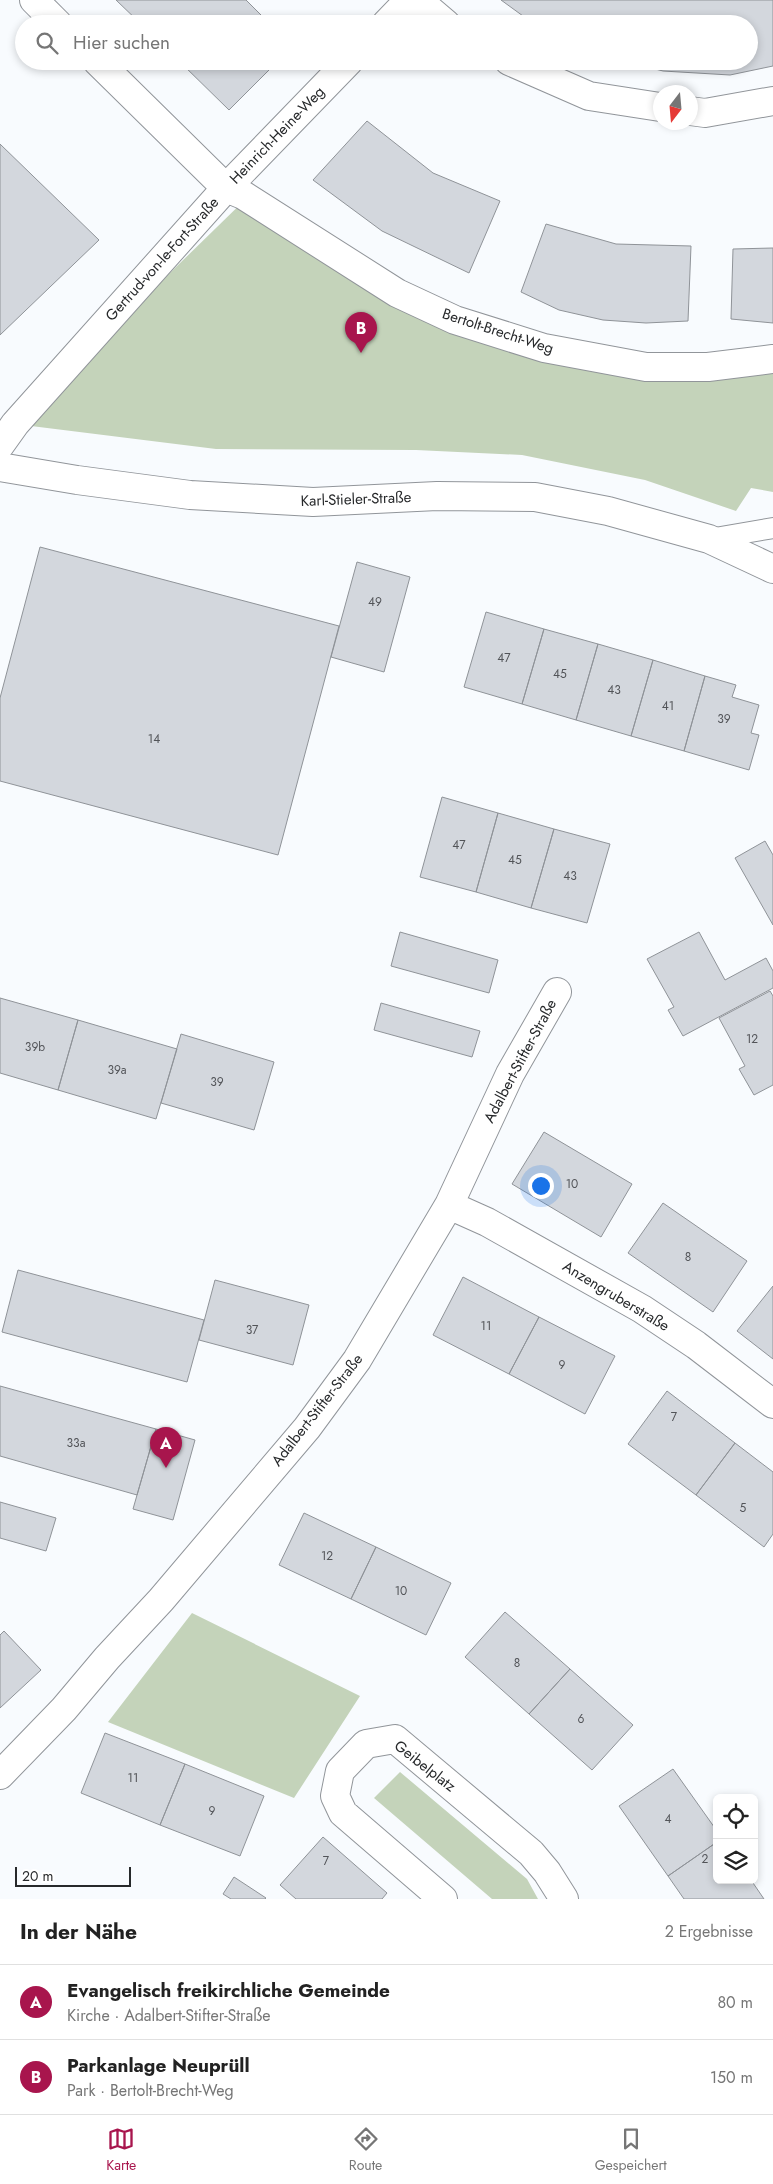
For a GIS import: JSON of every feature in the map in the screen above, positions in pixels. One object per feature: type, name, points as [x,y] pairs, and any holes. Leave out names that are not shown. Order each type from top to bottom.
[{"type":"street","points":[[34,0],[49,15]]},
{"type":"street","points":[[395,15],[409,0]]},
{"type":"street","points":[[418,0],[436,15]]},
{"type":"street","name":"Gertrud-von-le-Fort-Straße","points":[[0,445],[15,424],[226,188],[106,70]]},
{"type":"street","name":"Heinrich-Heine-Weg","points":[[226,188],[340,70]]},
{"type":"street","points":[[529,70],[589,96],[653,106]]},
{"type":"street","points":[[698,112],[705,113],[773,101]]},
{"type":"street","name":"Bertolt-Brecht-Weg","points":[[226,188],[243,195],[398,293],[455,320],[544,348],[646,367],[708,367],[773,359]]},
{"type":"street","name":"Karl-Stieler-Straße","points":[[0,467],[77,480],[190,495],[294,501],[313,502],[437,496],[535,497],[608,511],[709,539],[773,569]]},
{"type":"street","name":"Adalbert-Stifter-Straße","points":[[0,1775],[64,1709],[107,1658],[161,1600],[307,1428],[357,1360],[449,1205],[510,1074],[556,992]]},
{"type":"street","name":"Anzengruberstraße","points":[[449,1205],[488,1222],[642,1310],[696,1345],[773,1404]]},
{"type":"street","name":"Geibelplatz","points":[[443,1899],[343,1814],[335,1796],[340,1770],[366,1744],[395,1739],[531,1853],[547,1872],[564,1899]]},
{"type":"lane","name":"Karl-Stieler-Straße","points":[[709,539],[773,528]]},
{"type":"green space","points":[[257,188],[459,317],[577,349],[691,356],[773,349],[773,492],[751,488],[736,511],[645,480],[522,455],[416,450],[216,449],[15,424]]},
{"type":"green space","points":[[192,1613],[360,1696],[294,1798],[108,1722]]},
{"type":"green space","points":[[400,1772],[527,1879],[538,1899],[492,1899],[374,1798]]},
{"type":"building","points":[[116,0],[246,0],[261,15],[132,15]]},
{"type":"building","points":[[501,0],[773,0],[773,66],[758,69],[758,15],[522,15]]},
{"type":"building","points":[[188,70],[269,70],[229,110]]},
{"type":"building","points":[[659,70],[754,70],[730,75]]},
{"type":"building","points":[[367,121],[433,173],[500,201],[469,273],[382,231],[313,180]]},
{"type":"building","points":[[0,144],[99,240],[0,335]]},
{"type":"building","points":[[546,224],[616,244],[691,246],[688,321],[646,323],[603,320],[559,310],[521,292]]},
{"type":"building","points":[[773,248],[773,323],[731,319],[733,249]]},
{"type":"building","points":[[40,547],[339,626],[278,855],[0,781],[0,698]]},
{"type":"building","points":[[357,562],[410,577],[384,672],[331,657]]},
{"type":"building","points":[[486,612],[544,629],[522,704],[464,687]]},
{"type":"building","points":[[544,629],[598,644],[576,720],[522,704]]},
{"type":"building","points":[[598,644],[653,660],[631,736],[576,720]]},
{"type":"building","points":[[653,660],[705,676],[684,751],[631,736]]},
{"type":"building","points":[[705,676],[736,685],[732,697],[759,705],[751,733],[759,735],[749,770],[684,751]]},
{"type":"building","points":[[442,797],[498,813],[476,892],[420,877]]},
{"type":"building","points":[[498,813],[554,829],[531,908],[476,892]]},
{"type":"building","points":[[554,829],[610,844],[587,923],[531,908]]},
{"type":"building","points":[[765,841],[773,855],[773,925],[735,858]]},
{"type":"building","points":[[400,932],[498,960],[489,993],[391,966]]},
{"type":"building","points":[[699,932],[725,980],[766,958],[773,971],[773,988],[683,1036],[668,1010],[674,1007],[647,959]]},
{"type":"building","points":[[770,991],[773,996],[773,1085],[754,1095],[739,1069],[745,1066],[719,1018]]},
{"type":"building","points":[[0,998],[78,1020],[58,1090],[0,1073]]},
{"type":"building","points":[[381,1003],[480,1031],[472,1057],[374,1030]]},
{"type":"building","points":[[78,1020],[177,1049],[156,1119],[58,1090]]},
{"type":"building","points":[[181,1034],[274,1062],[254,1130],[161,1103]]},
{"type":"building","points":[[544,1132],[632,1184],[601,1237],[512,1184]]},
{"type":"building","points":[[663,1203],[747,1261],[713,1312],[628,1253]]},
{"type":"building","points":[[18,1270],[204,1320],[187,1382],[2,1332]]},
{"type":"building","points":[[463,1277],[539,1317],[509,1374],[433,1335]]},
{"type":"building","points":[[215,1280],[309,1305],[293,1365],[199,1340]]},
{"type":"building","points":[[773,1286],[773,1359],[737,1331]]},
{"type":"building","points":[[539,1317],[615,1356],[585,1414],[509,1374]]},
{"type":"building","points":[[0,1386],[156,1429],[137,1495],[0,1456]]},
{"type":"building","points":[[667,1391],[735,1443],[696,1495],[628,1444]]},
{"type":"building","points":[[156,1429],[195,1440],[173,1520],[133,1509]]},
{"type":"building","points":[[735,1443],[773,1472],[773,1534],[764,1547],[696,1495]]},
{"type":"building","points":[[0,1502],[56,1518],[46,1551],[0,1538]]},
{"type":"building","points":[[304,1513],[376,1547],[351,1599],[279,1565]]},
{"type":"building","points":[[376,1547],[451,1583],[426,1635],[351,1599]]},
{"type":"building","points":[[505,1612],[570,1669],[529,1714],[465,1657]]},
{"type":"building","points":[[4,1631],[41,1670],[0,1708],[0,1635]]},
{"type":"building","points":[[570,1669],[633,1725],[592,1770],[529,1714]]},
{"type":"building","points":[[105,1733],[185,1764],[160,1825],[81,1793]]},
{"type":"building","points":[[185,1764],[264,1796],[240,1856],[160,1825]]},
{"type":"building","points":[[673,1769],[713,1825],[713,1845],[668,1876],[619,1806]]},
{"type":"building","points":[[323,1837],[387,1893],[382,1899],[296,1899],[280,1885]]},
{"type":"building","points":[[713,1845],[713,1884],[754,1884],[764,1899],[684,1899],[668,1876]]},
{"type":"building","points":[[234,1877],[266,1898],[231,1899],[223,1894]]},
{"type":"place","name":"Parkanlage Neuprüll","points":[[361,353]]},
{"type":"place","name":"Evangelisch freikirchliche Gemeinde","points":[[166,1468]]}]
